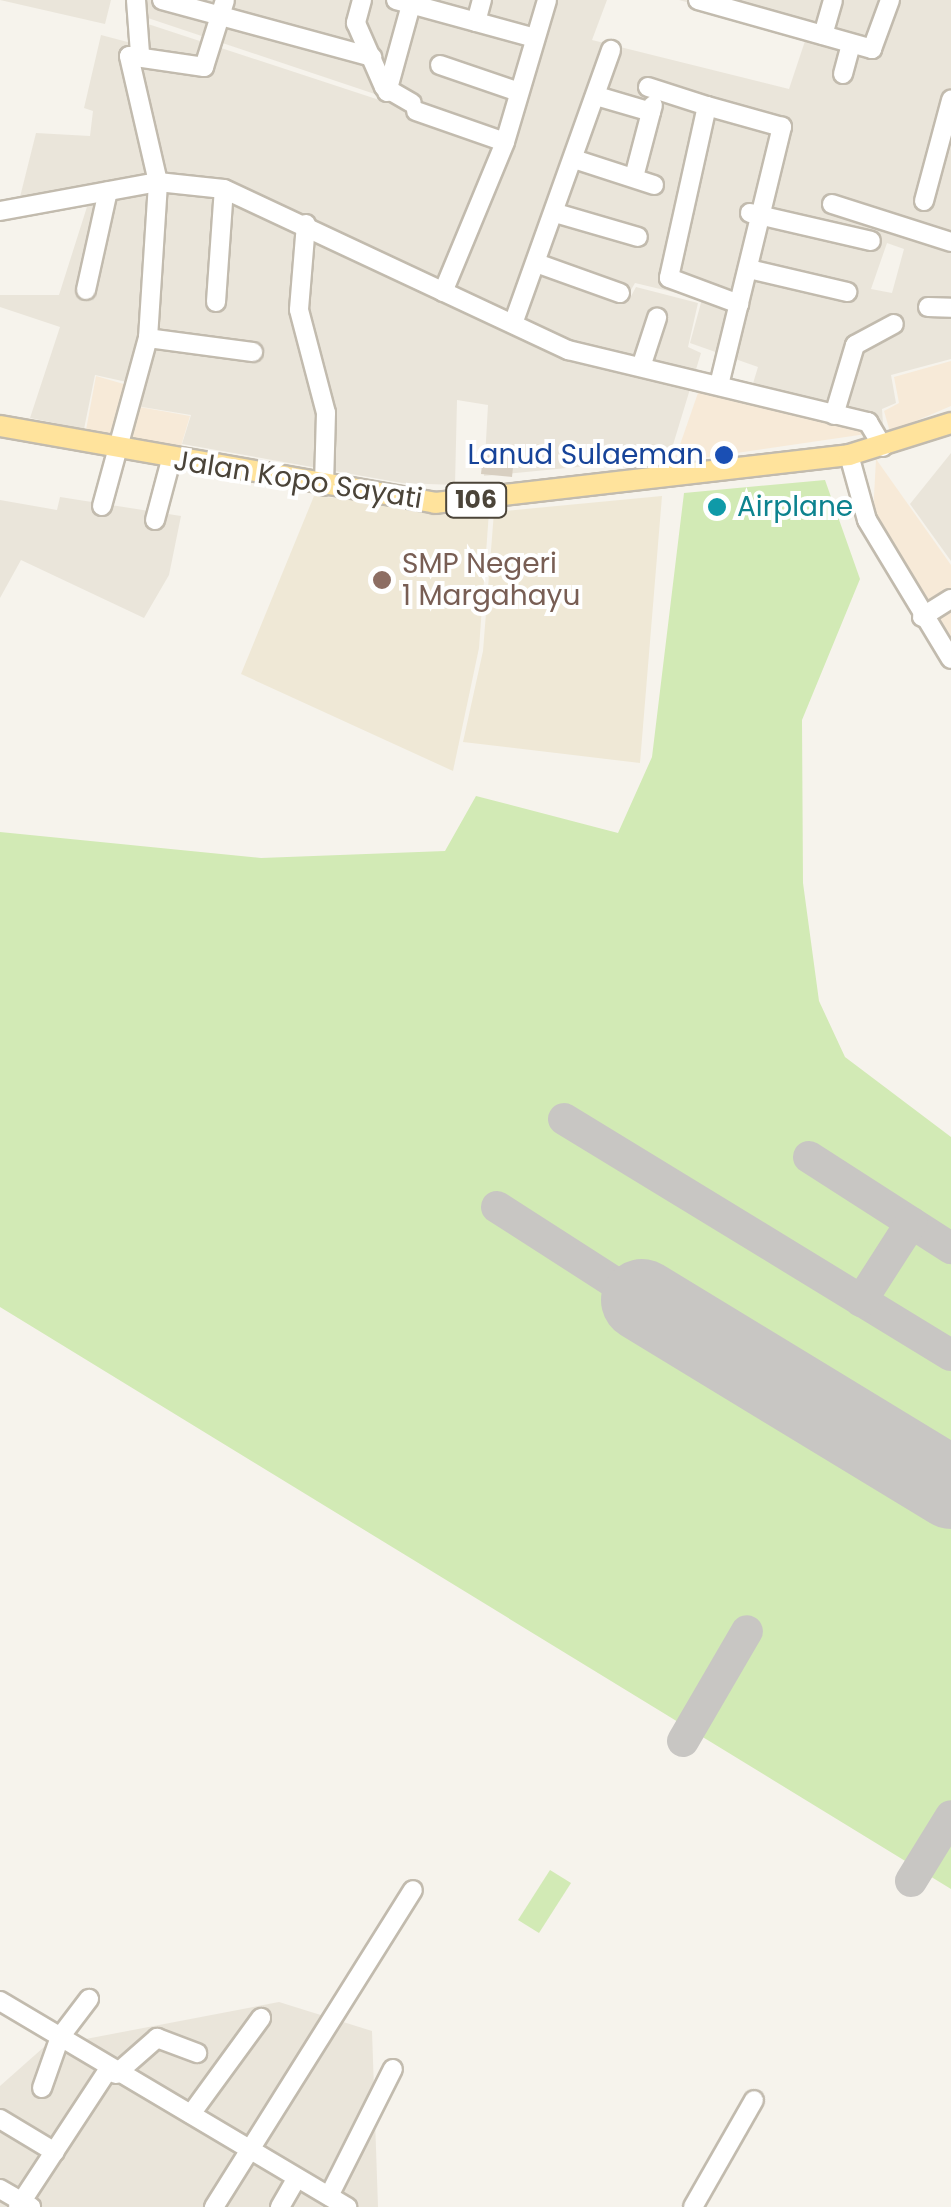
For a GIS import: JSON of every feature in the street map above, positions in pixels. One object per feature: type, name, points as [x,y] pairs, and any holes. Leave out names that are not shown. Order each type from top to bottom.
[{"type":"main road","name":"Jalan Kopo Sayati","points":[[0,426],[324,486],[453,502],[848,455],[884,447],[951,423]]},
{"type":"street","points":[[102,506],[148,338],[158,182],[136,52],[136,0]]},
{"type":"street","points":[[162,0],[222,8],[372,57]]},
{"type":"street","points":[[346,50],[362,0]]},
{"type":"street","points":[[476,22],[482,0]]},
{"type":"street","points":[[444,292],[505,142],[546,0]]},
{"type":"street","points":[[698,0],[875,48],[890,0]]},
{"type":"street","points":[[823,36],[832,0]]},
{"type":"street","points":[[387,92],[413,3],[535,38]]},
{"type":"street","points":[[136,52],[204,67],[222,8]]},
{"type":"street","points":[[356,22],[387,92],[414,108],[505,142]]},
{"type":"street","points":[[844,74],[851,44]]},
{"type":"street","points":[[514,321],[559,214],[600,97],[611,50]]},
{"type":"street","points":[[440,65],[519,92]]},
{"type":"street","points":[[600,97],[707,106],[777,125],[715,384]]},
{"type":"street","points":[[924,201],[951,100]]},
{"type":"street","points":[[634,177],[651,101]]},
{"type":"street","points":[[707,106],[669,278],[734,302]]},
{"type":"street","points":[[576,160],[654,185]]},
{"type":"street","points":[[0,211],[158,182],[224,189],[514,321],[568,350],[876,425],[884,447]]},
{"type":"street","points":[[216,302],[224,189]]},
{"type":"street","points":[[86,290],[108,192]]},
{"type":"street","points":[[832,204],[951,242]]},
{"type":"street","points":[[559,214],[638,238]]},
{"type":"street","points":[[755,214],[871,241]]},
{"type":"street","points":[[734,302],[749,269],[755,214]]},
{"type":"street","points":[[306,224],[299,310],[324,401],[324,486]]},
{"type":"street","points":[[539,264],[620,293]]},
{"type":"street","points":[[749,269],[847,292]]},
{"type":"street","points":[[928,308],[951,308]]},
{"type":"street","points":[[641,367],[656,318]]},
{"type":"street","points":[[834,415],[855,345],[894,324]]},
{"type":"street","points":[[148,338],[252,352]]},
{"type":"street","points":[[848,455],[867,520],[922,617],[951,658]]},
{"type":"street","points":[[155,520],[171,460]]},
{"type":"street","points":[[922,617],[951,598]]},
{"type":"street","points":[[214,2207],[413,1890]]},
{"type":"street","points":[[0,2000],[112,2072],[347,2207]]},
{"type":"street","points":[[42,2088],[60,2037],[89,2000]]},
{"type":"street","points":[[191,2114],[261,2018]]},
{"type":"street","points":[[0,2188],[24,2205],[54,2152],[112,2072],[157,2038],[197,2053]]},
{"type":"street","points":[[328,2196],[393,2068]]},
{"type":"street","points":[[693,2207],[754,2100]]},
{"type":"street","points":[[0,2119],[54,2152]]},
{"type":"street","points":[[280,2207],[296,2179]]},
{"type":"shaded area","points":[[0,0],[111,0],[105,24]]},
{"type":"shaded area","points":[[140,0],[546,0],[506,138],[136,14]]},
{"type":"shaded area","points":[[549,0],[607,0],[592,40],[789,89],[807,35],[679,0],[951,0],[951,359],[891,375],[896,403],[882,409],[883,424],[751,390],[758,367],[690,343],[702,299],[635,283],[628,295],[525,270],[629,300],[636,287],[698,303],[688,347],[701,353],[669,458],[484,476],[488,405],[457,400],[455,485],[402,483],[182,444],[191,415],[136,406],[136,384],[95,375],[84,429],[30,418],[60,327],[0,307],[0,295],[59,295],[92,191],[18,205],[36,133],[90,136],[93,111],[84,108],[101,35],[139,45],[148,24],[507,142]],"holes":[[[887,243],[904,249],[892,293],[871,289]]]},
{"type":"shaded area","points":[[951,361],[951,406],[890,432],[884,411],[899,403],[894,377]]},
{"type":"shaded area","points":[[96,376],[134,387],[134,406],[190,416],[181,446],[86,430]]},
{"type":"shaded area","points":[[699,390],[873,433],[674,462]]},
{"type":"shaded area","points":[[951,453],[951,561],[910,504]]},
{"type":"shaded area","points":[[876,459],[951,565],[951,637],[873,515]]},
{"type":"shaded area","name":"SMP Negeri 1 Margahayu","points":[[314,496],[489,512],[479,648],[453,771],[241,674]]},
{"type":"shaded area","points":[[662,496],[640,763],[463,742],[483,651],[494,512]]},
{"type":"shaded area","points":[[60,497],[181,516],[169,575],[144,618],[21,560],[0,598],[0,500],[57,510]]},
{"type":"shaded area","points":[[279,2002],[372,2031],[378,2207],[0,2207],[0,2086],[44,2047]]},
{"type":"green space","points":[[825,480],[860,579],[802,720],[803,883],[819,1001],[845,1057],[951,1137],[951,1889],[0,1307],[0,832],[261,858],[445,851],[476,796],[618,833],[652,757],[684,493]]},
{"type":"green space","points":[[550,1870],[571,1883],[539,1933],[518,1920]]},
{"type":"building","points":[[483,455],[514,458],[512,477],[481,474]]},
{"type":"taxiway","points":[[564,1119],[951,1355]]},
{"type":"taxiway","points":[[809,1157],[951,1248]]},
{"type":"taxiway","points":[[497,1207],[642,1300]]},
{"type":"taxiway","points":[[861,1301],[911,1223]]},
{"type":"taxiway","points":[[683,1741],[747,1631]]},
{"type":"taxiway","points":[[911,1881],[951,1816]]},
{"type":"runway","points":[[642,1300],[951,1488]]},
{"type":"place","name":"Lanud Sulaeman","points":[[724,455]]},
{"type":"place","name":"Airplane","points":[[717,507]]},
{"type":"place","name":"SMP Negeri 1 Margahayu","points":[[382,580]]}]
